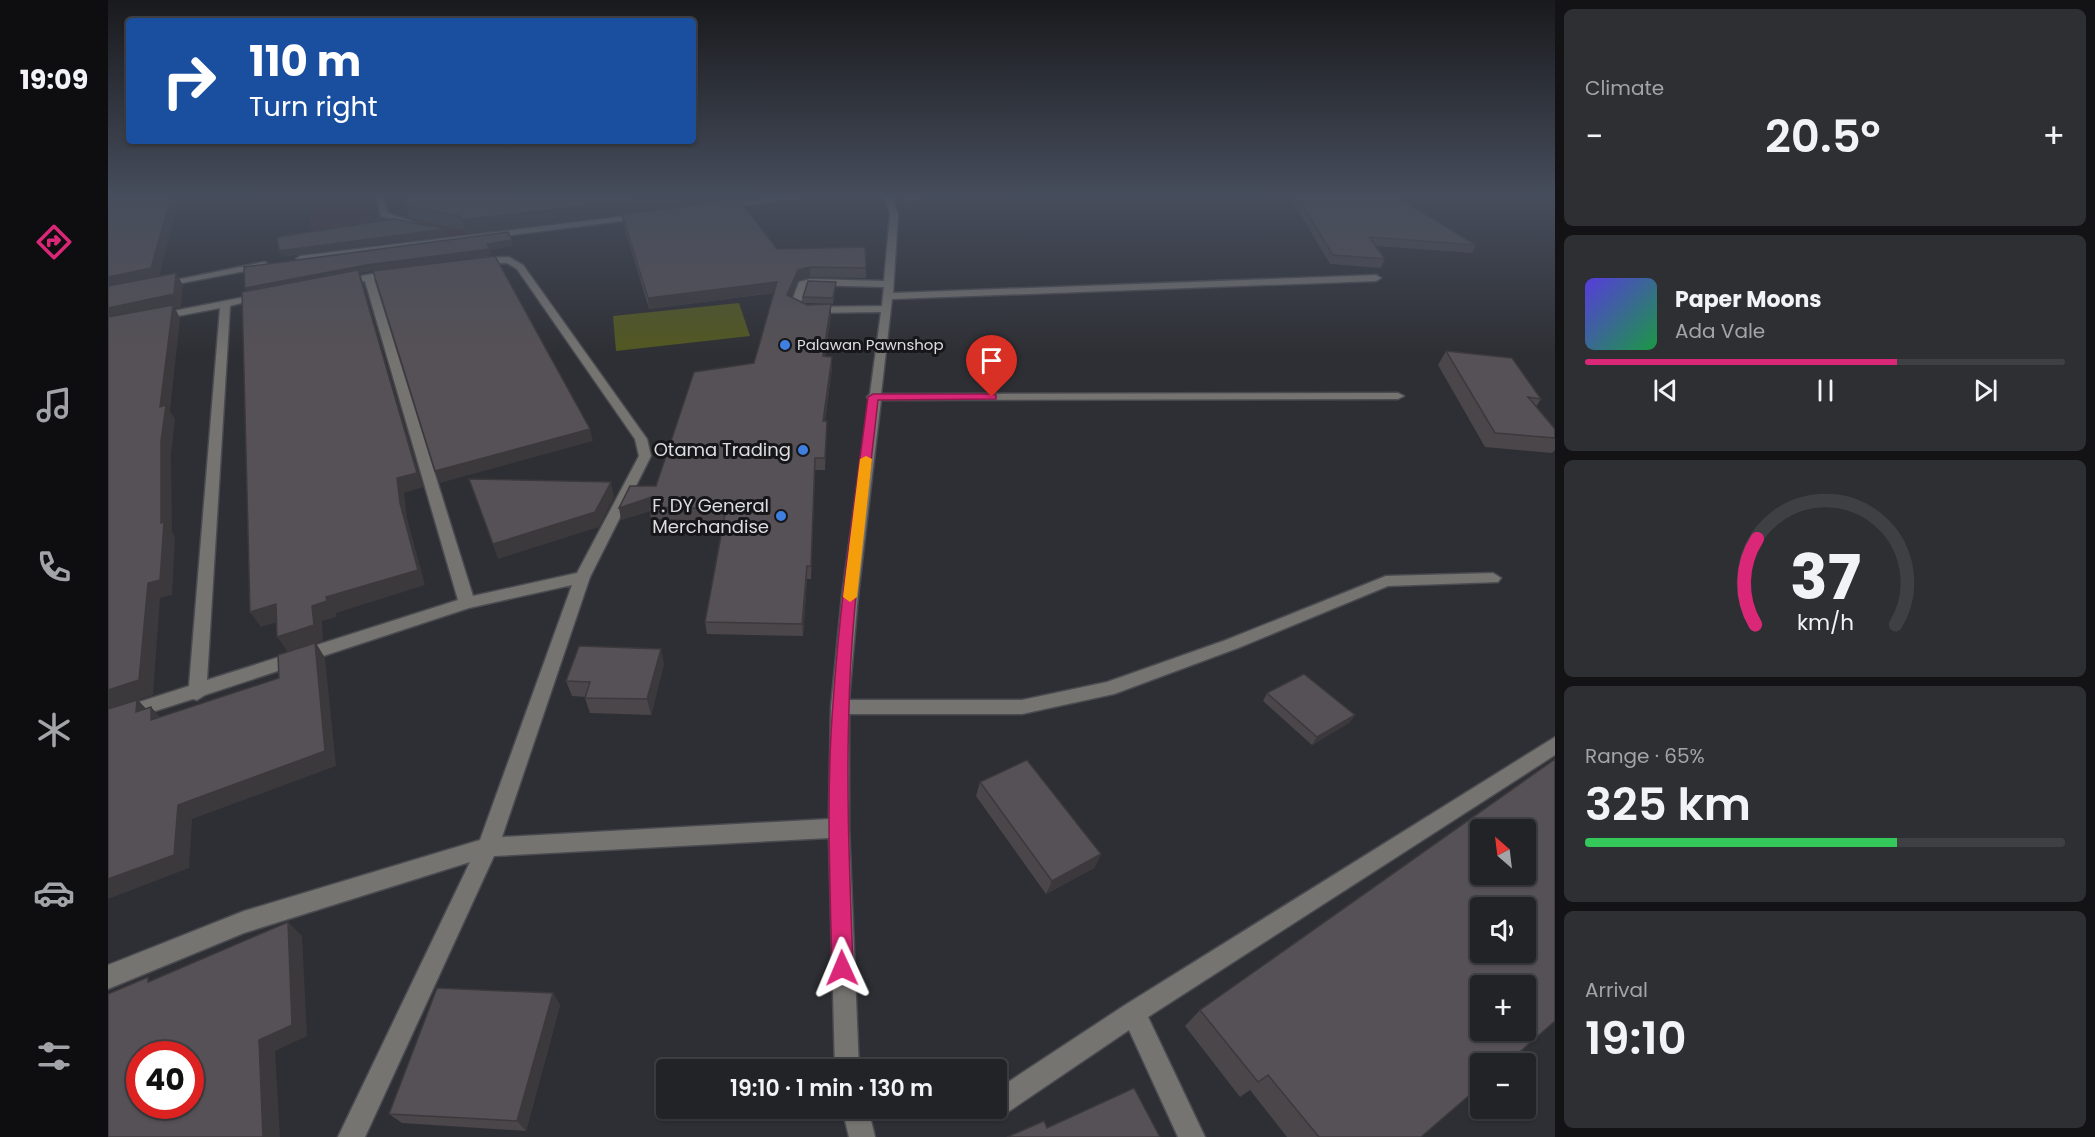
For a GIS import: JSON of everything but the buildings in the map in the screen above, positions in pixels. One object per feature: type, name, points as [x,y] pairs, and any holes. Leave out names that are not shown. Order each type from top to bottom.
[{"type":"street","points":[[295,260],[371,250]]},
{"type":"street","points":[[847,1059],[839,828],[840,707],[850,596],[873,397],[888,296],[891,250]]},
{"type":"street","points":[[351,1137],[488,847],[582,577],[645,456],[644,447],[520,267],[509,260],[500,259],[466,262]]},
{"type":"street","points":[[155,286],[272,264]]},
{"type":"street","points":[[335,283],[402,272]]},
{"type":"street","points":[[369,277],[467,603]]},
{"type":"street","points":[[888,296],[810,282],[802,284],[795,306],[808,310],[888,296],[1376,278]]},
{"type":"street","points":[[143,319],[267,296]]},
{"type":"street","points":[[197,693],[225,304]]},
{"type":"street","points":[[873,397],[1398,396]]},
{"type":"street","points":[[108,719],[197,693],[467,603],[582,577]]},
{"type":"street","points":[[840,707],[922,709],[1022,707],[1108,689],[1232,644],[1386,580],[1493,578]]},
{"type":"street","points":[[1007,1098],[1133,1013],[1555,745]]},
{"type":"street","points":[[108,977],[244,922],[488,847],[839,828]]},
{"type":"street","points":[[1133,1013],[1192,1137]]},
{"type":"street","points":[[858,1119],[862,1137]]},
{"type":"green space","points":[[739,303],[750,336],[616,351],[613,316]]},
{"type":"slow traffic","points":[[850,597],[866,459]]},
{"type":"place","name":"Palawan Pawnshop","points":[[785,345]]},
{"type":"place","name":"Otama Trading","points":[[803,450]]},
{"type":"place","name":"F. DY General Merchandise","points":[[781,516]]},
{"type":"route","points":[[842,968],[839,828],[840,707],[850,596],[873,397],[992,397]]}]
